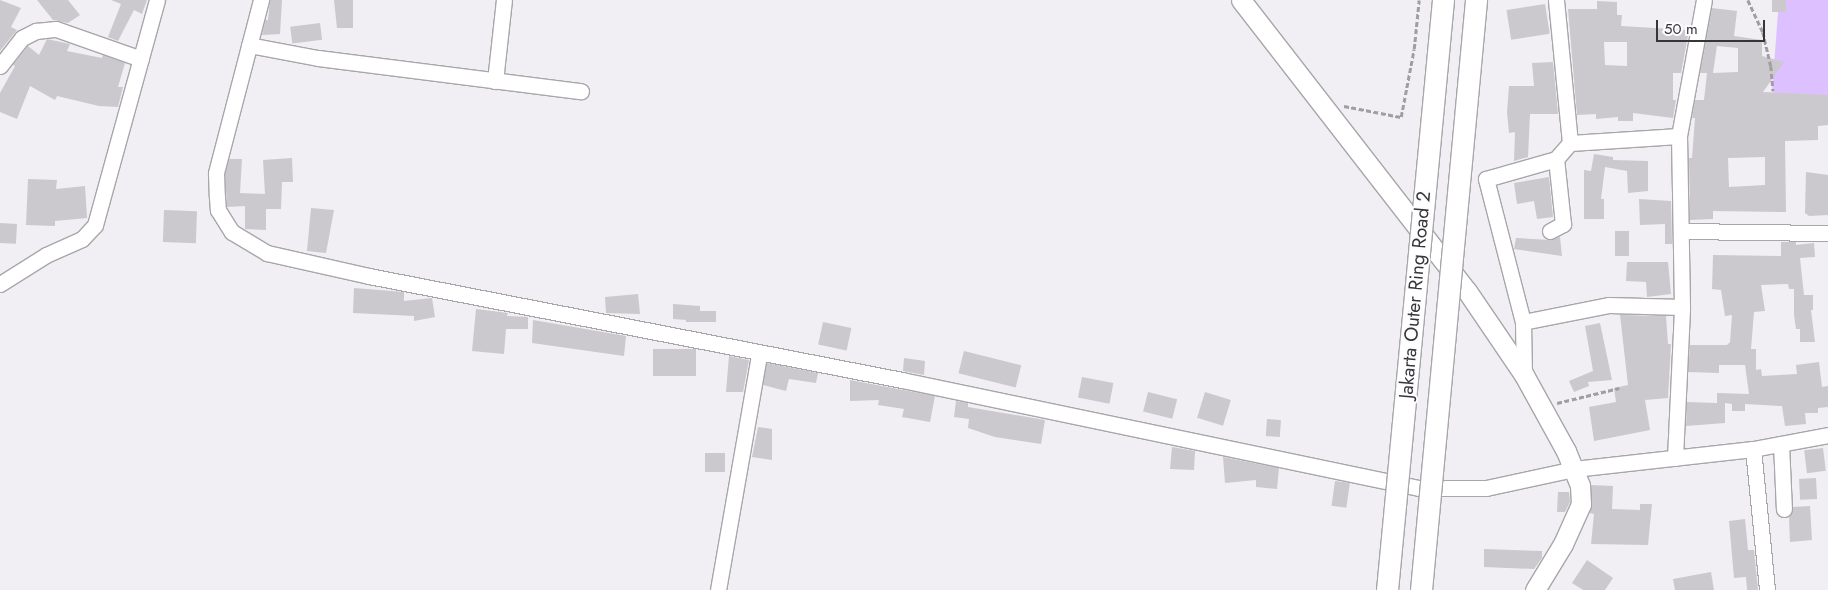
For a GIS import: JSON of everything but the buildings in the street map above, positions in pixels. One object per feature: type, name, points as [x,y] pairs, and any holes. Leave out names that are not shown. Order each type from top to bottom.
[{"type":"highway","name":"Jakarta Outer Ring Road 2","points":[[1387,590],[1443,0]]},
{"type":"highway","name":"Jakarta Outer Ring Road 2","points":[[1421,590],[1476,0]]},
{"type":"main road","points":[[1241,0],[1323,101],[1467,291],[1524,375],[1574,469],[1580,485],[1581,504],[1563,544],[1539,588]]},
{"type":"street","points":[[0,284],[46,255],[82,239],[92,230],[157,0]]},
{"type":"street","points":[[261,0],[216,173],[218,210],[224,222],[241,239],[267,253],[298,261],[759,354],[902,380],[1419,488],[1472,490],[1574,469],[1753,449],[1828,435]]},
{"type":"street","points":[[495,81],[504,0]]},
{"type":"street","points":[[1556,0],[1570,143]]},
{"type":"street","points":[[1675,458],[1682,307],[1679,136],[1704,0]]},
{"type":"street","points":[[0,66],[22,38],[36,31],[56,29],[141,59]]},
{"type":"street","points":[[249,45],[318,58],[580,91]]},
{"type":"street","points":[[1524,375],[1523,322],[1486,179],[1556,159],[1570,143],[1679,136]]},
{"type":"street","points":[[1550,231],[1563,224],[1556,159]]},
{"type":"street","points":[[1682,231],[1828,233]]},
{"type":"street","points":[[1523,322],[1609,305],[1682,307]]},
{"type":"street","points":[[718,590],[759,354]]},
{"type":"street","points":[[1781,444],[1784,509]]},
{"type":"street","points":[[1753,449],[1767,590]]},
{"type":"path","points":[[1323,101],[1401,117],[1414,49],[1419,0]]},
{"type":"path","points":[[1748,0],[1766,41],[1772,91]]},
{"type":"path","points":[[1541,406],[1619,388]]},
{"type":"shaded area","points":[[1779,0],[1828,0],[1828,102],[1772,92]]}]
